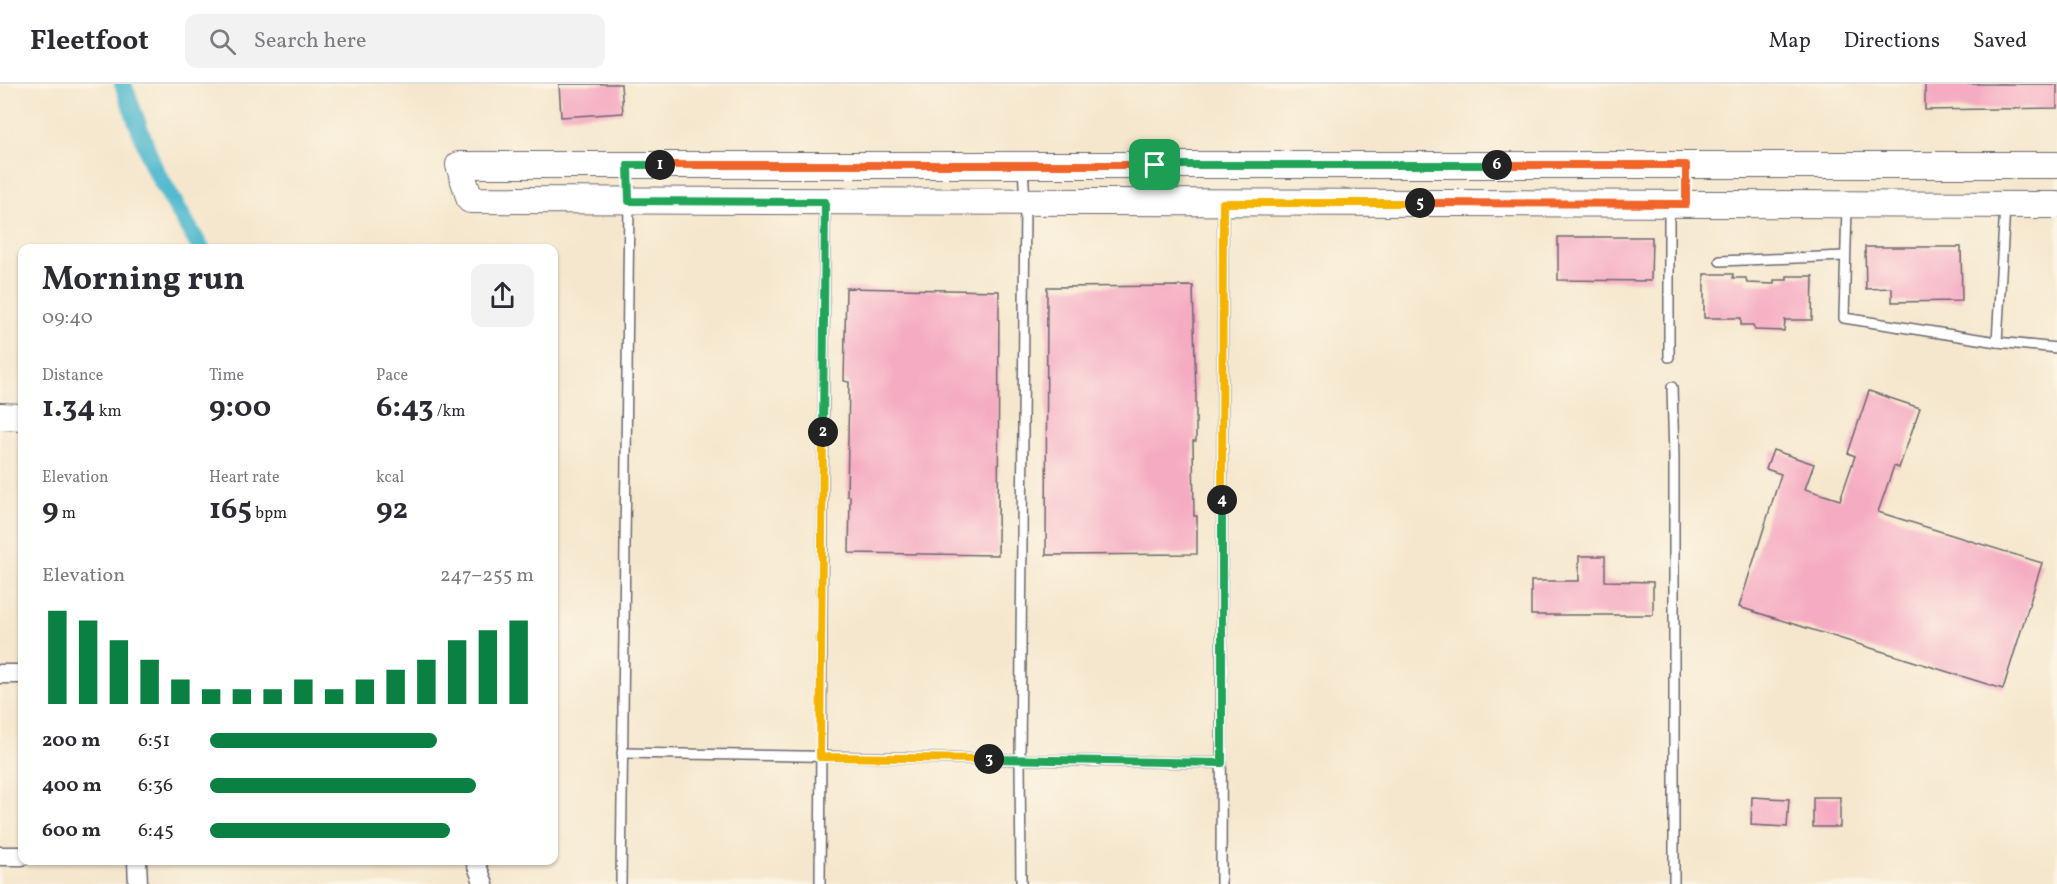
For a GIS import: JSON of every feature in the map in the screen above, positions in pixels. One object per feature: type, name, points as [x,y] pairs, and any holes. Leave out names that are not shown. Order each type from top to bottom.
[{"type":"street","points":[[2057,165],[459,165],[470,201],[2057,206]]},
{"type":"street","points":[[628,165],[629,201]]},
{"type":"street","points":[[820,165],[825,202]]},
{"type":"street","points":[[1221,165],[1223,203]]},
{"type":"street","points":[[1678,204],[1686,165]]},
{"type":"street","points":[[0,417],[18,417]]},
{"type":"street","points":[[0,674],[18,674]]},
{"type":"street","points":[[0,856],[18,856]]},
{"type":"street","points":[[137,865],[138,884]]},
{"type":"street","points":[[477,865],[484,884]]},
{"type":"lane","points":[[1021,884],[1025,202],[1023,165]]},
{"type":"lane","points":[[621,884],[629,201]]},
{"type":"lane","points":[[820,884],[825,202]]},
{"type":"lane","points":[[1221,884],[1223,203]]},
{"type":"lane","points":[[1670,357],[1678,204]]},
{"type":"lane","points":[[1847,205],[1844,318],[1997,342],[2057,348]]},
{"type":"lane","points":[[1997,342],[2005,205]]},
{"type":"lane","points":[[1720,261],[1845,256]]},
{"type":"lane","points":[[1672,387],[1674,884]]},
{"type":"lane","points":[[622,753],[1222,763]]},
{"type":"building","points":[[559,84],[621,84],[623,113],[561,117]]},
{"type":"building","points":[[1925,84],[2057,84],[2057,108],[1925,110]]},
{"type":"building","points":[[1558,237],[1652,237],[1651,281],[1558,280]]},
{"type":"building","points":[[1865,247],[1961,247],[1962,301],[1892,302],[1892,288],[1866,289]]},
{"type":"building","points":[[1704,274],[1733,274],[1733,278],[1746,278],[1747,283],[1774,284],[1774,280],[1787,280],[1787,276],[1813,276],[1812,320],[1785,320],[1784,331],[1755,330],[1753,325],[1741,325],[1741,318],[1704,318]]},
{"type":"building","points":[[1193,286],[1196,399],[1196,441],[1193,441],[1194,516],[1197,516],[1197,554],[1046,555],[1047,287]]},
{"type":"building","points":[[846,288],[999,291],[998,555],[849,553],[850,496],[847,496],[849,382],[844,381]]},
{"type":"building","points":[[1869,391],[1920,408],[1899,468],[1894,466],[1878,512],[2042,563],[2003,689],[1739,607],[1781,474],[1766,469],[1773,450],[1814,464],[1805,489],[1840,500],[1855,456],[1848,453]]},
{"type":"building","points":[[1579,556],[1605,556],[1605,581],[1653,582],[1653,615],[1531,615],[1531,581],[1579,581]]},
{"type":"building","points":[[1752,797],[1789,799],[1787,827],[1751,825]]},
{"type":"building","points":[[1813,797],[1840,797],[1840,827],[1813,827]]},
{"type":"waterway","points":[[123,84],[154,168],[198,244]]},
{"type":"route","points":[[628,165],[1155,165],[1686,165],[1686,204],[1223,203],[1222,763],[820,757],[825,202],[629,201],[628,165]]}]
